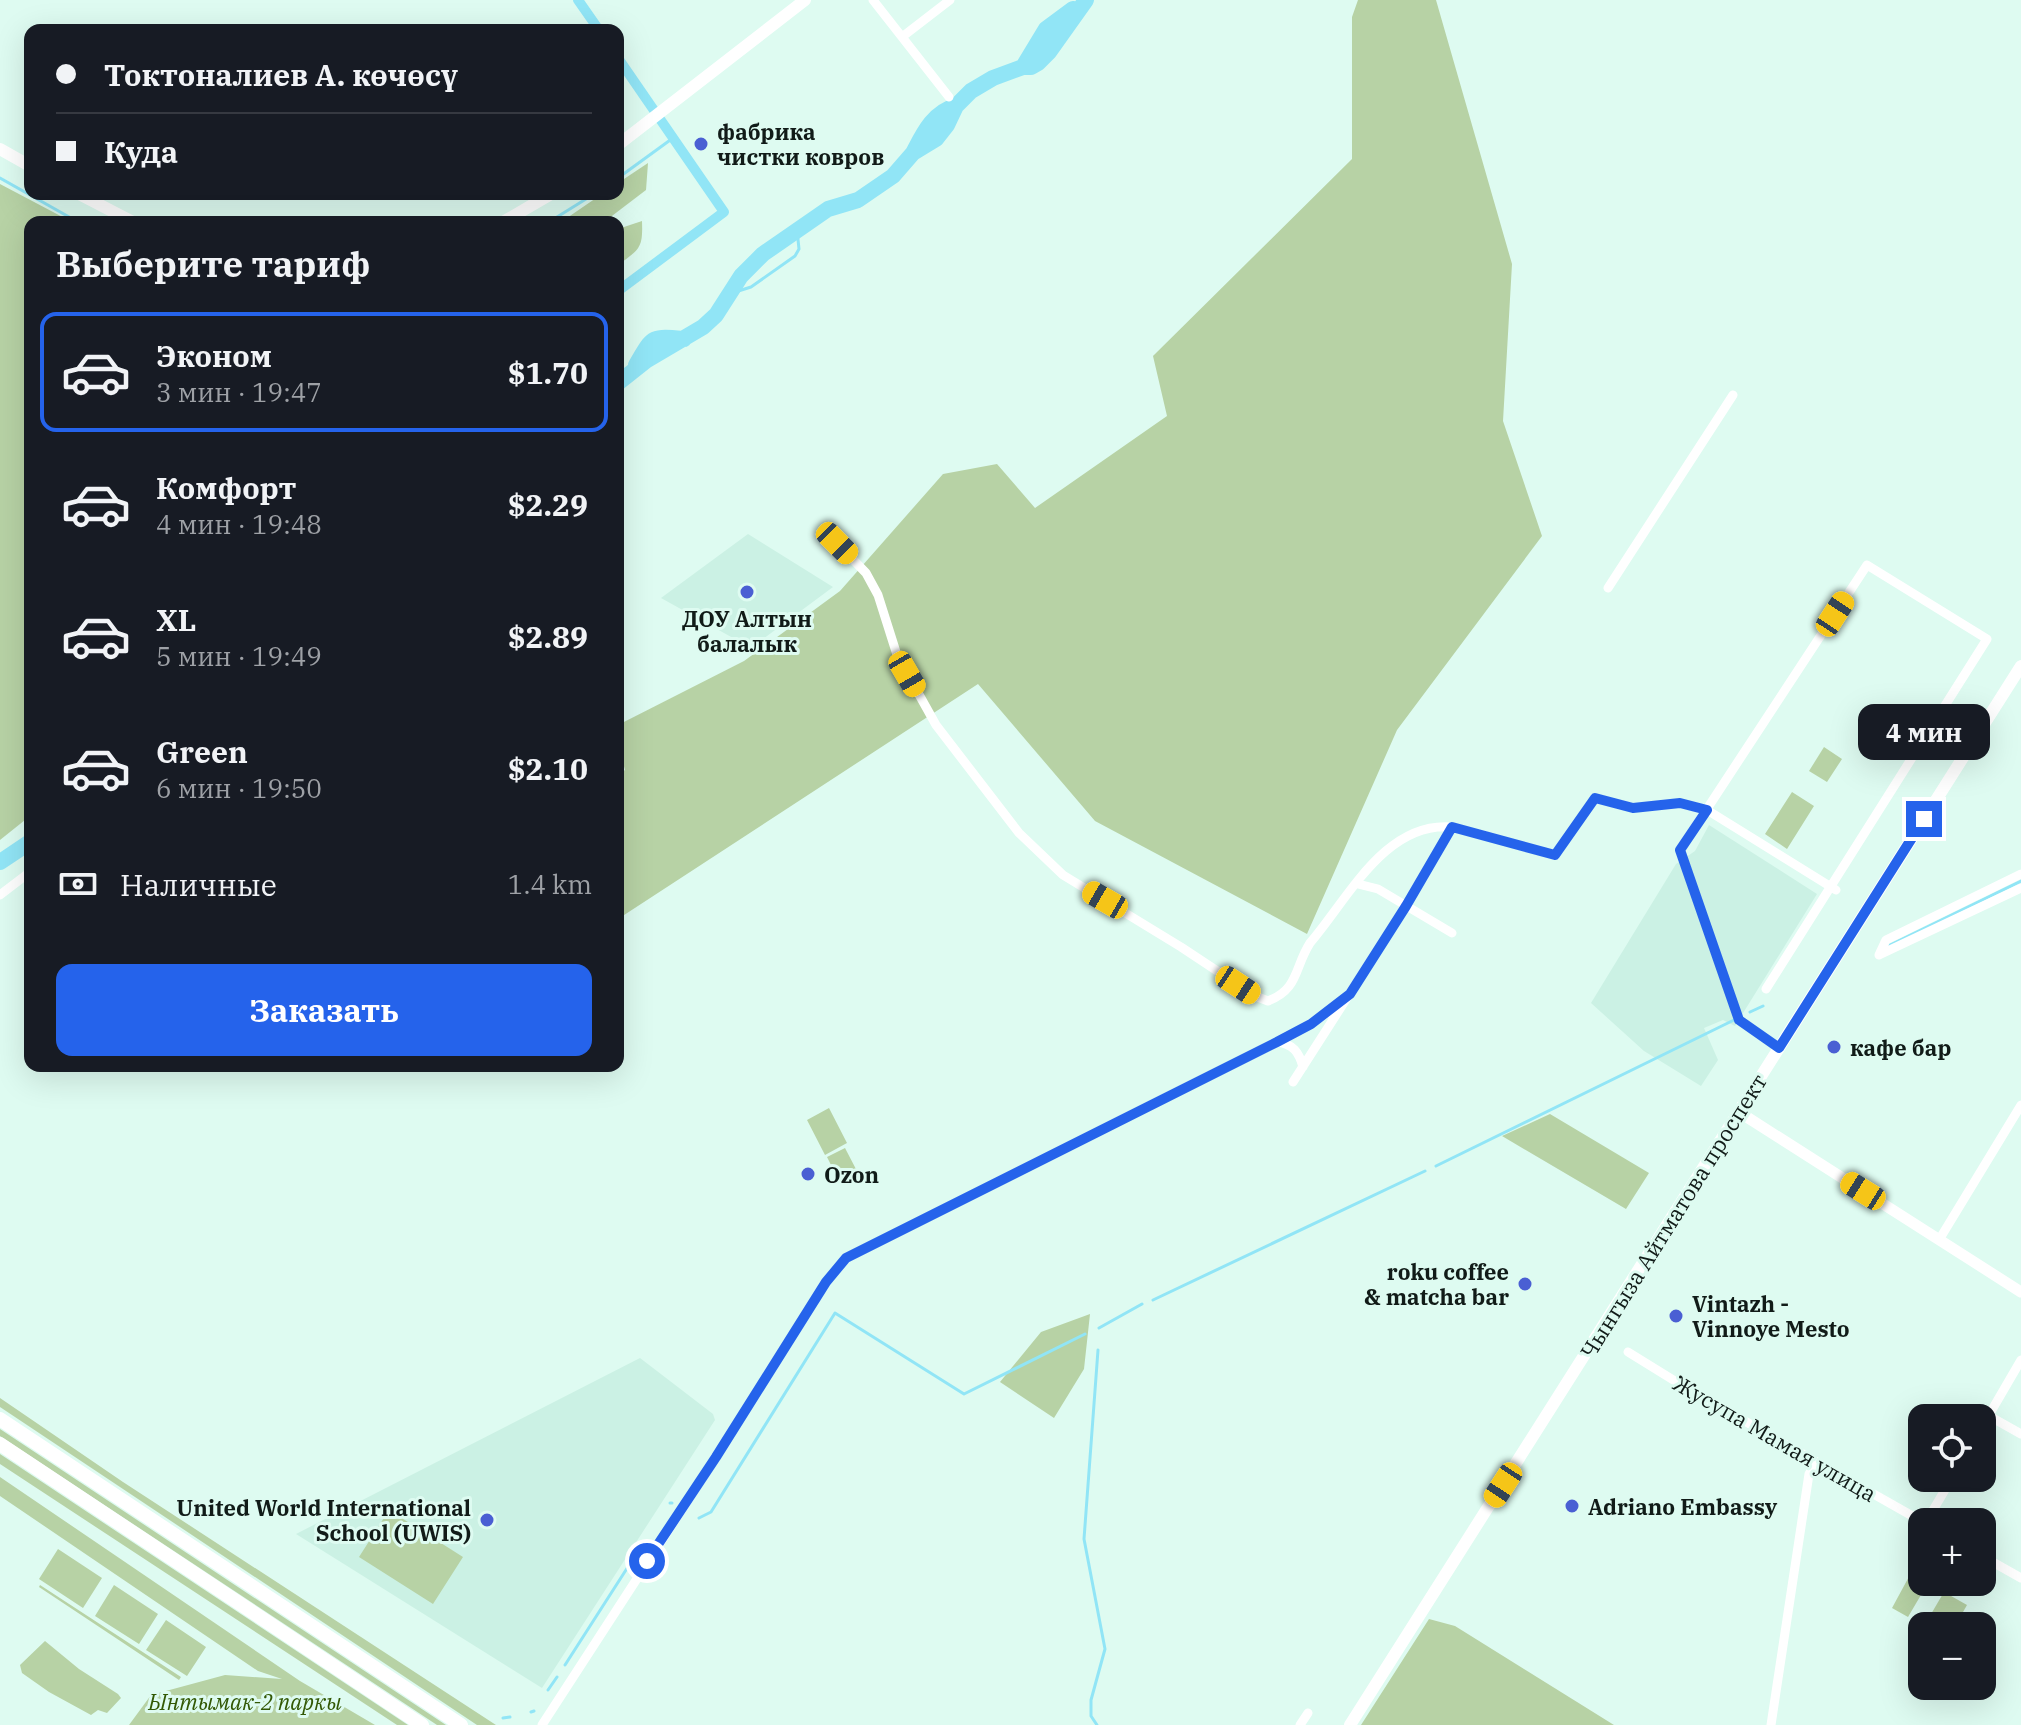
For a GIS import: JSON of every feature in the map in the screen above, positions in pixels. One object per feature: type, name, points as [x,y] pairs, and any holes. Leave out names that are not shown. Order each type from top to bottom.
[{"type":"main road","points":[[624,141],[805,0]]},
{"type":"main road","points":[[0,149],[24,163]]},
{"type":"main road","points":[[91,200],[121,216]]},
{"type":"main road","points":[[513,216],[541,200]]},
{"type":"main road","name":"Чынгыза Айтматова проспект","points":[[1350,1725],[2021,666]]},
{"type":"main road","points":[[0,1419],[461,1725]]},
{"type":"main road","points":[[0,1444],[422,1725]]},
{"type":"street","points":[[873,0],[949,97]]},
{"type":"street","points":[[902,37],[950,0]]},
{"type":"street","points":[[1608,588],[1733,395]]},
{"type":"street","points":[[837,543],[866,573],[878,595],[897,655],[936,725],[1019,833],[1063,875],[1255,996],[1268,1001],[1290,988],[1300,958],[1310,943],[1385,850],[1412,833],[1434,826],[1452,827],[1555,855],[1595,798],[1633,808],[1680,803],[1707,810],[1834,888]]},
{"type":"street","points":[[1766,989],[1834,888],[1987,639],[1867,565],[1680,850],[1739,1020],[1779,1048]]},
{"type":"street","points":[[1293,1082],[1406,906],[1452,827]]},
{"type":"street","points":[[2021,874],[1886,940],[1882,950],[2021,888]]},
{"type":"street","points":[[0,895],[24,877]]},
{"type":"street","points":[[1358,884],[1378,889],[1452,933]]},
{"type":"street","points":[[542,1725],[826,1282],[846,1258],[1277,1042],[1311,1024],[1350,994]]},
{"type":"street","points":[[1277,1042],[1286,1043],[1296,1051],[1303,1067]]},
{"type":"street","points":[[1939,1240],[2021,1105]]},
{"type":"street","points":[[1739,1112],[2021,1292]]},
{"type":"street","name":"Жусупа Мамая улица","points":[[1628,1352],[1908,1513]]},
{"type":"street","points":[[1996,1404],[2021,1360]]},
{"type":"street","points":[[1996,1420],[2021,1434]]},
{"type":"street","points":[[1771,1725],[1809,1474],[1816,1462]]},
{"type":"street","points":[[1996,1564],[2021,1578]]},
{"type":"street","points":[[1300,1725],[1308,1713]]},
{"type":"shaded area","name":"ДОУ Алтын балалык","points":[[748,534],[833,587],[751,648],[661,598]]},
{"type":"shaded area","points":[[1709,825],[1817,894],[1735,1026],[1723,1020],[1704,1028],[1718,1060],[1701,1086],[1644,1051],[1591,1003],[1676,864],[1695,851]]},
{"type":"shaded area","name":"United World International School (UWIS)","points":[[640,1358],[713,1414],[715,1420],[542,1688],[296,1534]]},
{"type":"green space","points":[[1358,0],[1436,0],[1512,264],[1503,421],[1542,536],[1397,730],[1307,934],[1095,821],[978,684],[624,915],[624,722],[744,661],[840,591],[943,474],[997,464],[1035,508],[1167,416],[1153,356],[1352,159],[1352,17]]},
{"type":"green space","points":[[648,163],[646,190],[612,216],[570,216],[593,200],[624,200],[624,179]]},
{"type":"green space","points":[[0,184],[24,197],[24,200],[30,200],[61,216],[24,216],[24,821],[0,840]]},
{"type":"green space","points":[[642,221],[639,247],[624,260],[624,227]]},
{"type":"green space","points":[[1824,747],[1842,759],[1827,782],[1809,771]]},
{"type":"green space","points":[[1792,792],[1814,806],[1787,849],[1765,834]]},
{"type":"green space","points":[[829,1108],[847,1143],[825,1155],[807,1120]]},
{"type":"green space","points":[[1550,1114],[1649,1173],[1626,1209],[1502,1136]]},
{"type":"green space","points":[[845,1148],[858,1173],[840,1183],[827,1157]]},
{"type":"green space","points":[[1090,1314],[1084,1369],[1054,1418],[1000,1382],[1041,1332]]},
{"type":"green space","points":[[0,1398],[123,1482],[496,1725],[477,1725],[0,1407]]},
{"type":"green space","points":[[0,1429],[446,1725],[437,1725],[0,1436]]},
{"type":"green space","points":[[0,1454],[408,1725],[397,1725],[0,1464]]},
{"type":"green space","name":"Ынтымак-2 паркы","points":[[0,1477],[300,1681],[375,1725],[129,1725],[151,1695],[225,1675],[282,1679],[258,1671],[0,1496]]},
{"type":"green space","points":[[389,1510],[463,1557],[433,1604],[359,1557]]},
{"type":"green space","points":[[58,1549],[102,1578],[83,1608],[39,1579]]},
{"type":"green space","points":[[1908,1579],[1908,1596],[1920,1596],[1908,1612],[1908,1617],[1892,1608]]},
{"type":"green space","points":[[114,1585],[158,1614],[139,1644],[95,1616]]},
{"type":"green space","points":[[39,1587],[181,1677],[179,1680]]},
{"type":"green space","points":[[1942,1596],[1951,1596],[1967,1605],[1963,1612],[1932,1612]]},
{"type":"green space","points":[[1429,1619],[1455,1626],[1614,1725],[1361,1725]]},
{"type":"green space","points":[[166,1620],[206,1647],[187,1676],[146,1650]]},
{"type":"green space","points":[[45,1641],[79,1669],[118,1694],[121,1698],[107,1713],[98,1710],[91,1715],[22,1673],[20,1665]]},
{"type":"waterway","points":[[578,0],[595,24]]},
{"type":"waterway","points":[[624,378],[647,360],[703,327],[716,315],[741,276],[763,254],[828,209],[858,200],[893,176],[913,153],[936,139],[956,106],[971,91],[993,78],[1038,63],[1086,0]]},
{"type":"waterway","points":[[1023,67],[1046,29],[1073,9]]},
{"type":"waterway","points":[[624,67],[724,212],[624,287]]},
{"type":"waterway","points":[[913,153],[935,118],[956,106]]},
{"type":"waterway","points":[[624,174],[673,138]]},
{"type":"waterway","points":[[0,178],[24,192]]},
{"type":"waterway","points":[[39,200],[67,216]]},
{"type":"waterway","points":[[559,216],[584,200]]},
{"type":"waterway","points":[[732,293],[751,287],[795,256],[799,249],[797,230]]},
{"type":"waterway","points":[[636,365],[654,340],[684,339]]},
{"type":"waterway","points":[[0,862],[24,846]]},
{"type":"waterway","points":[[1888,946],[2021,881]]},
{"type":"waterway","points":[[1750,1012],[1763,1006]]},
{"type":"waterway","points":[[1436,1166],[1734,1020]]},
{"type":"waterway","points":[[1153,1300],[1425,1171]]},
{"type":"waterway","points":[[1099,1328],[1142,1304]]},
{"type":"waterway","points":[[699,1518],[711,1512],[835,1313],[964,1394],[1085,1334]]},
{"type":"waterway","points":[[1097,1725],[1091,1716],[1091,1700],[1105,1649],[1084,1539],[1098,1350]]},
{"type":"waterway","points":[[565,1665],[633,1559]]},
{"type":"waterway","points":[[548,1690],[557,1677]]},
{"type":"waterway","points":[[503,1718],[510,1717]]},
{"type":"place","name":"фабрика чистки ковров","points":[[701,144]]},
{"type":"place","name":"ДОУ Алтын балалык","points":[[747,592]]},
{"type":"place","name":"кафе бар","points":[[1834,1047]]},
{"type":"place","name":"Ozon","points":[[808,1174]]},
{"type":"place","name":"roku coffee & matcha bar","points":[[1525,1284]]},
{"type":"place","name":"Vintazh - Vinnoye Mesto","points":[[1676,1316]]},
{"type":"place","name":"Adriano Embassy","points":[[1572,1506]]},
{"type":"place","name":"United World International School (UWIS)","points":[[487,1520]]},
{"type":"route","points":[[647,1561],[826,1282],[846,1258],[1277,1042],[1326,1014],[1350,994],[1452,827],[1555,855],[1595,798],[1633,808],[1680,803],[1707,810],[1680,850],[1733,1008],[1739,1020],[1779,1048],[1924,819]]}]
